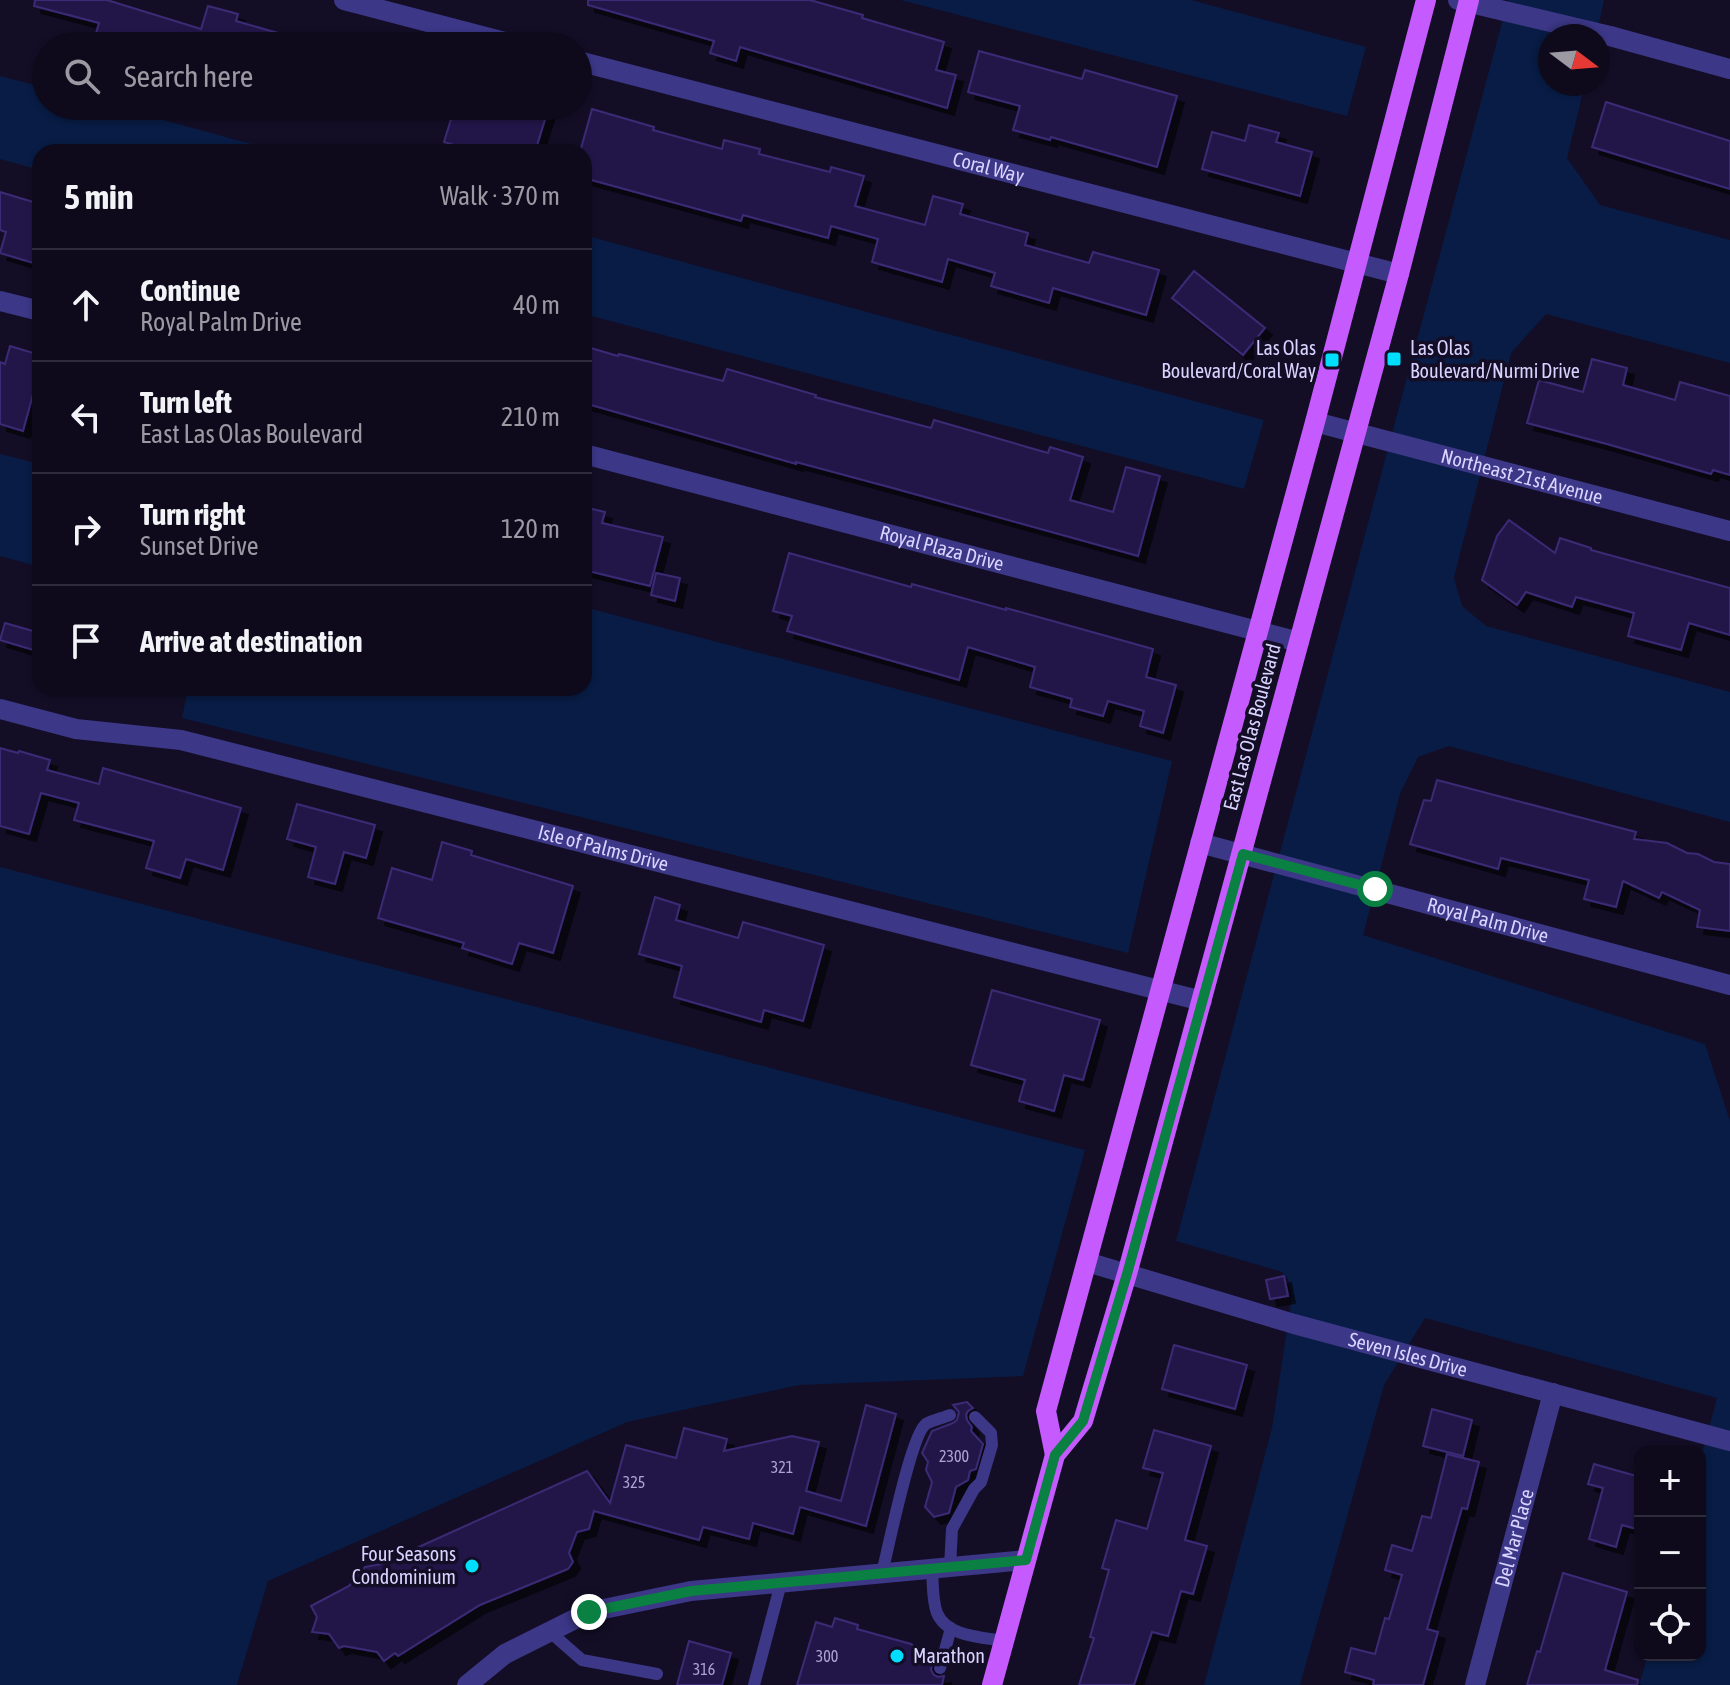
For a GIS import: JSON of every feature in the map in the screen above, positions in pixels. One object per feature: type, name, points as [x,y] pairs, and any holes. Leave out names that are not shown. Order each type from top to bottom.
[{"type":"main road","name":"East Las Olas Boulevard","points":[[1055,1455],[1046,1411],[1315,422],[1426,0]]},
{"type":"main road","name":"East Las Olas Boulevard","points":[[992,1685],[1055,1455],[1083,1421],[1127,1274],[1399,274],[1465,1]]},
{"type":"street","points":[[344,0],[466,32]]},
{"type":"street","points":[[1465,1],[1730,69]]},
{"type":"street","name":"Coral Way","points":[[592,65],[1399,274]]},
{"type":"street","points":[[0,301],[32,309]]},
{"type":"street","name":"Northeast 21st Avenue","points":[[1315,422],[1730,531]]},
{"type":"street","name":"Royal Plaza Drive","points":[[592,456],[1299,642]]},
{"type":"street","name":"Isle of Palms Drive","points":[[0,709],[76,729],[181,740],[1202,1001]]},
{"type":"street","name":"Royal Palm Drive","points":[[1200,843],[1730,985]]},
{"type":"street","name":"Seven Isles Drive","points":[[1087,1262],[1294,1324],[1730,1441]]},
{"type":"street","name":"Del Mar Place","points":[[1475,1685],[1553,1393]]},
{"type":"street","points":[[467,1685],[505,1654],[589,1612],[691,1591],[1026,1560]]},
{"type":"lane","points":[[882,1573],[919,1432],[926,1424],[950,1415]]},
{"type":"lane","points":[[975,1417],[991,1433],[992,1445],[981,1482],[952,1529],[941,1568],[936,1611],[954,1631],[1004,1641]]},
{"type":"lane","points":[[754,1685],[781,1583]]},
{"type":"lane","points":[[940,1668],[951,1628]]},
{"type":"lane","points":[[550,1632],[582,1660],[657,1674]]},
{"type":"water","points":[[901,0],[1191,0],[1366,47],[1347,116]]},
{"type":"water","points":[[1508,0],[1604,0],[1599,24],[1538,24],[1538,96],[1582,96],[1567,158],[1600,205],[1730,240],[1730,363],[1546,314],[1511,353],[1454,578],[1462,606],[1486,626],[1730,692],[1730,822],[1449,746],[1418,757],[1400,794],[1363,935],[1705,1044],[1730,1121],[1730,1685],[1639,1685],[1646,1661],[1706,1661],[1704,1445],[1717,1398],[1425,1318],[1384,1385],[1300,1685],[1204,1685],[1272,1428],[1292,1297],[1288,1279],[1282,1272],[1176,1241]]},
{"type":"water","points":[[0,76],[32,84],[32,120],[163,120],[252,144],[32,144],[32,168],[0,159]]},
{"type":"water","points":[[592,237],[1264,420],[1244,489],[592,316]]},
{"type":"water","points":[[0,454],[32,462],[32,565],[0,556]]},
{"type":"water","points":[[592,609],[1172,761],[1128,953],[182,718],[186,696],[592,696]]},
{"type":"water","points":[[0,867],[1085,1150],[1023,1376],[799,1385],[627,1422],[268,1581],[237,1685],[0,1685]]},
{"type":"building","points":[[35,0],[107,0],[201,29],[208,6],[238,14],[236,21],[274,32],[96,32],[99,23],[34,6]]},
{"type":"building","points":[[588,0],[810,0],[944,42],[936,70],[956,75],[947,108],[740,47],[736,61],[710,53],[714,41],[588,5]]},
{"type":"building","points":[[979,51],[1082,79],[1085,70],[1177,96],[1157,167],[1051,137],[1050,140],[1013,130],[1020,106],[968,92]]},
{"type":"building","points":[[1606,102],[1730,141],[1730,189],[1592,147]]},
{"type":"building","points":[[592,109],[722,149],[724,140],[760,149],[759,154],[830,172],[831,167],[864,176],[855,206],[925,225],[933,196],[963,204],[960,214],[1028,233],[1025,245],[1089,263],[1093,252],[1159,270],[1146,315],[1053,288],[1049,303],[991,286],[995,273],[948,259],[942,282],[872,262],[878,239],[831,226],[828,238],[743,215],[741,221],[592,180],[592,144],[582,144],[589,120],[592,120]]},
{"type":"building","points":[[451,120],[545,120],[537,144],[444,142]]},
{"type":"building","points":[[1249,125],[1279,133],[1276,142],[1312,152],[1300,196],[1202,169],[1212,132],[1245,141]]},
{"type":"building","points":[[0,192],[32,202],[32,263],[0,253],[6,232],[0,230]]},
{"type":"building","points":[[1194,271],[1265,328],[1243,355],[1172,298]]},
{"type":"building","points":[[10,346],[32,353],[32,398],[23,431],[0,424],[0,362],[5,364]]},
{"type":"building","points":[[592,348],[723,381],[727,369],[815,397],[931,428],[934,420],[1048,453],[1050,447],[1083,457],[1070,500],[1113,512],[1126,467],[1160,476],[1138,556],[592,405]]},
{"type":"building","points":[[1592,359],[1627,368],[1623,385],[1675,400],[1680,382],[1730,396],[1730,475],[1713,470],[1711,474],[1527,423],[1539,380],[1583,392]]},
{"type":"building","points":[[592,509],[605,512],[602,523],[663,537],[650,586],[592,572]]},
{"type":"building","points":[[1509,520],[1555,553],[1560,538],[1591,550],[1730,588],[1730,635],[1689,623],[1681,650],[1628,636],[1634,613],[1576,597],[1572,607],[1526,592],[1517,605],[1482,580],[1497,536]]},
{"type":"building","points":[[789,553],[1153,649],[1146,677],[1176,685],[1163,733],[1140,726],[1144,711],[1108,701],[1103,716],[1070,707],[1072,699],[1030,687],[1035,667],[968,647],[959,680],[787,631],[792,616],[773,611]]},
{"type":"building","points":[[656,573],[680,578],[675,601],[651,595]]},
{"type":"building","points":[[5,623],[32,631],[32,650],[0,640]]},
{"type":"building","points":[[0,748],[50,760],[47,770],[99,784],[103,768],[241,808],[223,870],[186,859],[180,878],[146,868],[154,841],[74,820],[79,803],[41,793],[29,834],[0,826]]},
{"type":"building","points":[[1437,780],[1636,832],[1634,839],[1667,843],[1714,862],[1730,864],[1730,931],[1697,927],[1700,910],[1662,892],[1659,898],[1623,881],[1616,907],[1584,899],[1589,880],[1501,858],[1498,869],[1410,844],[1424,800],[1431,801]]},
{"type":"building","points":[[297,804],[375,825],[366,858],[344,852],[335,884],[308,877],[316,847],[287,839]]},
{"type":"building","points":[[442,842],[472,851],[471,855],[573,886],[553,953],[519,943],[512,964],[462,948],[464,943],[378,918],[392,868],[432,880]]},
{"type":"building","points":[[655,897],[680,905],[676,920],[738,938],[743,922],[824,945],[803,1021],[764,1010],[761,1022],[674,997],[682,966],[639,954]]},
{"type":"building","points":[[992,990],[1100,1020],[1083,1080],[1064,1075],[1054,1111],[1019,1101],[1025,1080],[971,1065]]},
{"type":"building","points":[[1284,1276],[1288,1296],[1270,1299],[1266,1280]]},
{"type":"building","points":[[1174,1345],[1247,1365],[1235,1409],[1162,1389]]},
{"type":"building","points":[[967,1402],[973,1408],[966,1415],[971,1431],[983,1444],[976,1469],[970,1471],[968,1480],[956,1487],[949,1513],[934,1517],[925,1507],[932,1482],[926,1470],[928,1462],[922,1453],[932,1431],[957,1420],[959,1412],[953,1405]]},
{"type":"building","points":[[866,1405],[896,1414],[866,1526],[800,1507],[793,1534],[753,1523],[749,1539],[703,1527],[699,1540],[594,1511],[589,1529],[577,1532],[569,1553],[573,1562],[568,1569],[480,1605],[398,1656],[395,1653],[384,1661],[377,1652],[344,1646],[339,1648],[329,1634],[312,1632],[317,1617],[311,1606],[349,1586],[365,1567],[381,1564],[587,1471],[610,1503],[626,1445],[676,1458],[684,1428],[727,1439],[724,1451],[792,1436],[819,1442],[806,1491],[841,1501]]},
{"type":"building","points":[[1432,1409],[1472,1420],[1463,1456],[1423,1446]]},
{"type":"building","points":[[1154,1430],[1211,1446],[1185,1540],[1207,1546],[1193,1594],[1181,1591],[1168,1636],[1152,1632],[1134,1685],[1079,1685],[1094,1638],[1090,1637],[1109,1570],[1102,1568],[1116,1520],[1147,1529],[1163,1473],[1143,1468]]},
{"type":"building","points":[[1447,1454],[1479,1462],[1467,1509],[1462,1508],[1427,1629],[1438,1632],[1423,1685],[1373,1685],[1374,1680],[1345,1672],[1351,1648],[1375,1654],[1402,1575],[1385,1570],[1392,1545],[1412,1551],[1422,1516],[1431,1518]]},
{"type":"building","points":[[1594,1464],[1634,1475],[1634,1528],[1622,1525],[1616,1547],[1589,1539],[1603,1488],[1588,1484]]},
{"type":"building","points":[[1563,1573],[1627,1592],[1605,1670],[1638,1680],[1637,1685],[1527,1685]]},
{"type":"building","points":[[835,1618],[858,1625],[857,1629],[911,1644],[932,1661],[934,1675],[944,1676],[942,1685],[797,1685],[816,1622],[832,1627]]},
{"type":"building","points":[[689,1641],[731,1653],[722,1685],[677,1685]]},
{"type":"place","name":"Las Olas Boulevard/Nurmi Drive","points":[[1394,359]]},
{"type":"place","name":"Las Olas Boulevard/Coral Way","points":[[1332,360]]},
{"type":"place","name":"Four Seasons Condominium","points":[[472,1566]]},
{"type":"place","name":"Marathon","points":[[897,1656]]},
{"type":"route","points":[[589,1612],[691,1591],[1026,1560],[1055,1455],[1083,1421],[1127,1274],[1243,854],[1375,889]]}]
